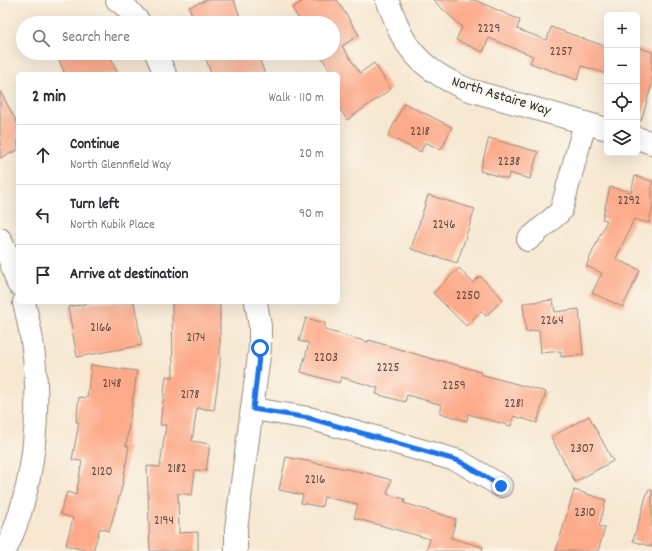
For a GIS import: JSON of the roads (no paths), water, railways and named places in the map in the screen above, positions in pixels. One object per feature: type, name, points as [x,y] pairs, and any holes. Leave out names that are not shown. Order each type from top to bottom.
[{"type":"street","points":[[117,0],[134,16]]},
{"type":"street","name":"North Astaire Way","points":[[387,0],[402,35],[414,54],[429,69],[448,81],[469,90],[604,129]]},
{"type":"street","points":[[159,60],[164,72]]},
{"type":"street","points":[[528,240],[562,211],[585,123]]},
{"type":"street","points":[[640,139],[652,143]]},
{"type":"street","points":[[0,239],[10,260],[16,278]]},
{"type":"street","points":[[5,551],[22,504],[32,464],[36,423],[37,382],[32,340],[24,304]]},
{"type":"street","points":[[236,551],[236,529],[260,348],[260,326],[256,304]]},
{"type":"street","points":[[253,409],[309,418],[459,461],[501,486]]}]
